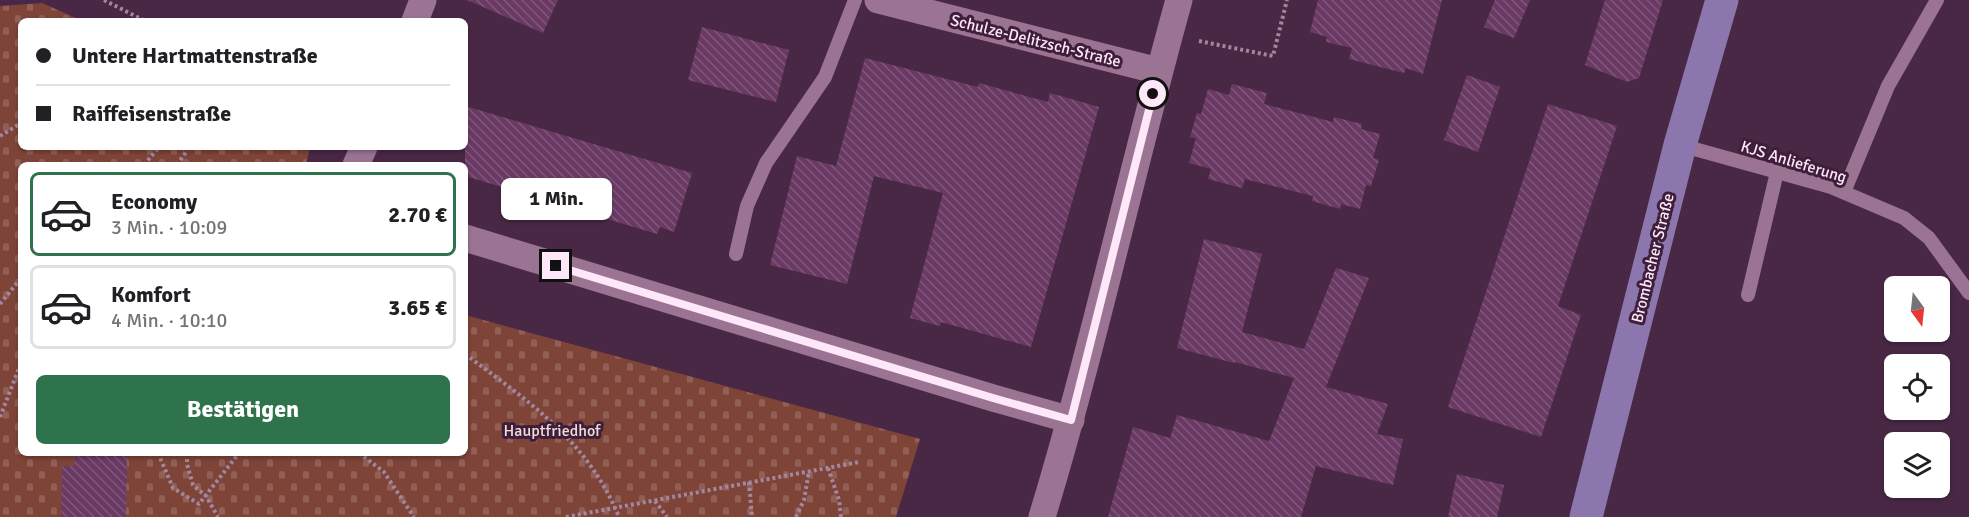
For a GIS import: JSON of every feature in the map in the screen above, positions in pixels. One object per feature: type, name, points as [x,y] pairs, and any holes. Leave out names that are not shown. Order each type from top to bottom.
[{"type":"main road","name":"Brombacher Straße","points":[[1586,517],[1680,146],[1722,0]]},
{"type":"street","points":[[416,18],[423,0]]},
{"type":"street","name":"Schulze-Delitzsch-Straße","points":[[878,0],[1159,71]]},
{"type":"street","points":[[1042,517],[1071,420],[1179,0]]},
{"type":"street","points":[[468,239],[1071,420]]},
{"type":"lane","points":[[736,254],[747,206],[766,163],[825,77],[855,0]]},
{"type":"lane","points":[[1844,192],[1888,86],[1937,0]]},
{"type":"lane","name":"KJS Anlieferung","points":[[1680,146],[1831,187],[1904,218],[1929,238],[1969,293]]},
{"type":"lane","points":[[1748,296],[1777,172]]},
{"type":"path","points":[[104,0],[139,18]]},
{"type":"path","points":[[1169,34],[1273,56],[1287,0]]},
{"type":"path","points":[[0,136],[18,125]]},
{"type":"path","points":[[146,162],[156,150]]},
{"type":"path","points":[[0,304],[18,282]]},
{"type":"path","points":[[468,356],[532,403],[562,431],[603,483],[619,517]]},
{"type":"path","points":[[0,417],[18,371]]},
{"type":"path","points":[[159,456],[173,488],[199,504],[237,456]]},
{"type":"path","points":[[187,456],[193,485],[206,496],[218,517]]},
{"type":"path","points":[[364,456],[384,472],[414,517]]},
{"type":"path","points":[[566,517],[859,462]]},
{"type":"path","points":[[828,468],[839,500],[841,517]]},
{"type":"path","points":[[796,517],[804,500],[809,471]]},
{"type":"path","points":[[749,482],[753,517]]},
{"type":"path","points":[[655,500],[667,517]]},
{"type":"green space","name":"Hauptfriedhof","points":[[42,3],[76,18],[18,18],[18,150],[309,150],[307,162],[18,162],[18,456],[468,456],[468,316],[920,439],[896,517],[0,517],[0,6]]},
{"type":"building","points":[[467,0],[558,0],[543,33]]},
{"type":"building","points":[[1318,0],[1442,0],[1423,74],[1406,68],[1404,73],[1349,59],[1352,48],[1326,42],[1327,37],[1310,32]]},
{"type":"building","points":[[1495,0],[1530,0],[1514,38],[1484,27]]},
{"type":"building","points":[[1605,0],[1663,0],[1639,78],[1627,82],[1585,65]]},
{"type":"building","points":[[702,27],[789,50],[776,102],[688,80]]},
{"type":"building","points":[[865,58],[978,87],[979,83],[1048,102],[1050,93],[1099,107],[1031,347],[941,322],[940,326],[910,318],[943,193],[874,176],[847,284],[770,265],[797,156],[836,166]]},
{"type":"building","points":[[1467,75],[1500,87],[1478,152],[1444,140]]},
{"type":"building","points":[[1232,84],[1267,93],[1264,104],[1333,122],[1334,117],[1362,124],[1361,129],[1380,134],[1373,158],[1379,160],[1371,186],[1366,185],[1360,209],[1341,204],[1340,209],[1312,201],[1313,196],[1245,179],[1242,188],[1208,179],[1211,169],[1189,163],[1196,138],[1190,137],[1197,113],[1201,114],[1208,89],[1229,95]]},
{"type":"building","points":[[1548,104],[1617,126],[1558,306],[1581,315],[1541,437],[1448,407]]},
{"type":"building","points":[[468,107],[692,173],[674,232],[660,227],[657,234],[468,177],[468,162],[465,162],[465,150],[468,150]]},
{"type":"building","points":[[1204,239],[1262,254],[1242,332],[1304,349],[1336,268],[1369,278],[1326,387],[1388,404],[1377,434],[1403,439],[1393,485],[1316,466],[1301,517],[1108,517],[1133,427],[1170,438],[1177,415],[1269,441],[1294,378],[1177,348]]},
{"type":"building","points":[[75,456],[127,456],[126,517],[61,517],[62,466],[75,466]]},
{"type":"building","points":[[1457,474],[1504,485],[1497,517],[1448,517]]},
{"type":"route","points":[[556,266],[1071,420],[1153,94]]}]
